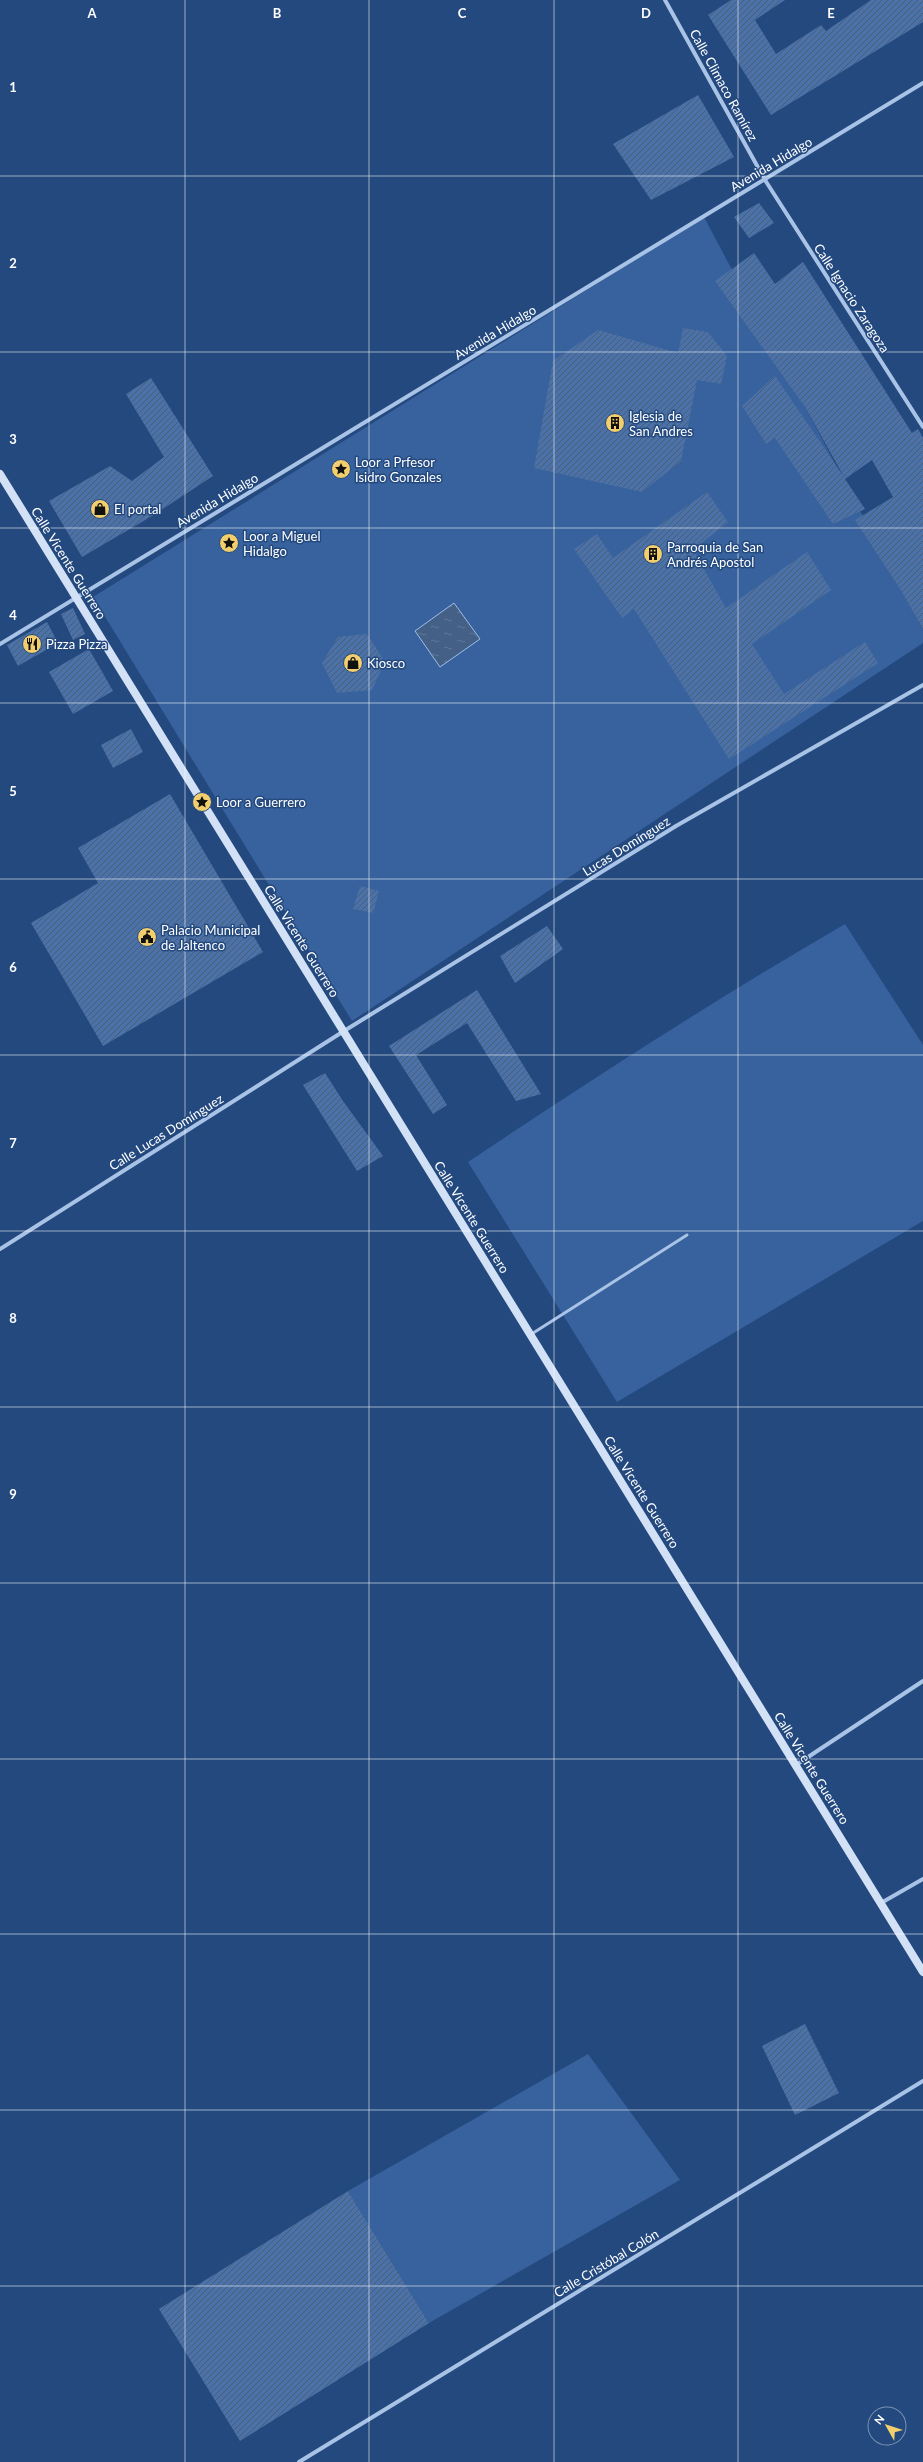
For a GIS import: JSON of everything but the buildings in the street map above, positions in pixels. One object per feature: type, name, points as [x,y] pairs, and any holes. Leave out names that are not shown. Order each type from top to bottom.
[{"type":"street","name":"Calle Climaco Ramírez","points":[[665,0],[765,180]]},
{"type":"street","name":"Avenida Hidalgo","points":[[0,644],[923,83]]},
{"type":"street","name":"Calle Ignacio Zaragoza","points":[[765,180],[923,427]]},
{"type":"street","name":"Calle Vicente Guerrero","points":[[0,474],[923,1972]]},
{"type":"street","name":"Lucas Domínguez","points":[[344,1032],[676,826],[923,685]]},
{"type":"street","name":"Calle Lucas Domínguez","points":[[0,1249],[344,1032]]},
{"type":"street","points":[[796,1765],[923,1681]]},
{"type":"street","points":[[881,1903],[923,1878]]},
{"type":"street","name":"Calle Cristóbal Colón","points":[[299,2462],[923,2081]]},
{"type":"lane","points":[[530,1335],[687,1235]]},
{"type":"shaded area","points":[[704,217],[923,629],[923,643],[352,1021],[93,597]]},
{"type":"shaded area","points":[[845,924],[923,1045],[923,1221],[617,1402],[468,1162],[655,1040],[749,981]]},
{"type":"shaded area","points":[[588,2054],[680,2180],[429,2323],[348,2191]]},
{"type":"water","points":[[454,603],[480,639],[440,667],[415,631]]},
{"type":"place","name":"Iglesia de San Andres","points":[[615,423]]},
{"type":"place","name":"Loor a Prfesor Isidro Gonzales","points":[[341,469]]},
{"type":"place","name":"El portal","points":[[100,509]]},
{"type":"place","name":"Loor a Miguel Hidalgo","points":[[229,543]]},
{"type":"place","name":"Parroquia de San Andrés Apostol","points":[[653,554]]},
{"type":"place","name":"Pizza Pizza","points":[[32,644]]},
{"type":"place","name":"Kiosco","points":[[353,663]]},
{"type":"place","name":"Loor a Guerrero","points":[[202,802]]},
{"type":"place","name":"Palacio Municipal de Jaltenco","points":[[147,937]]}]
